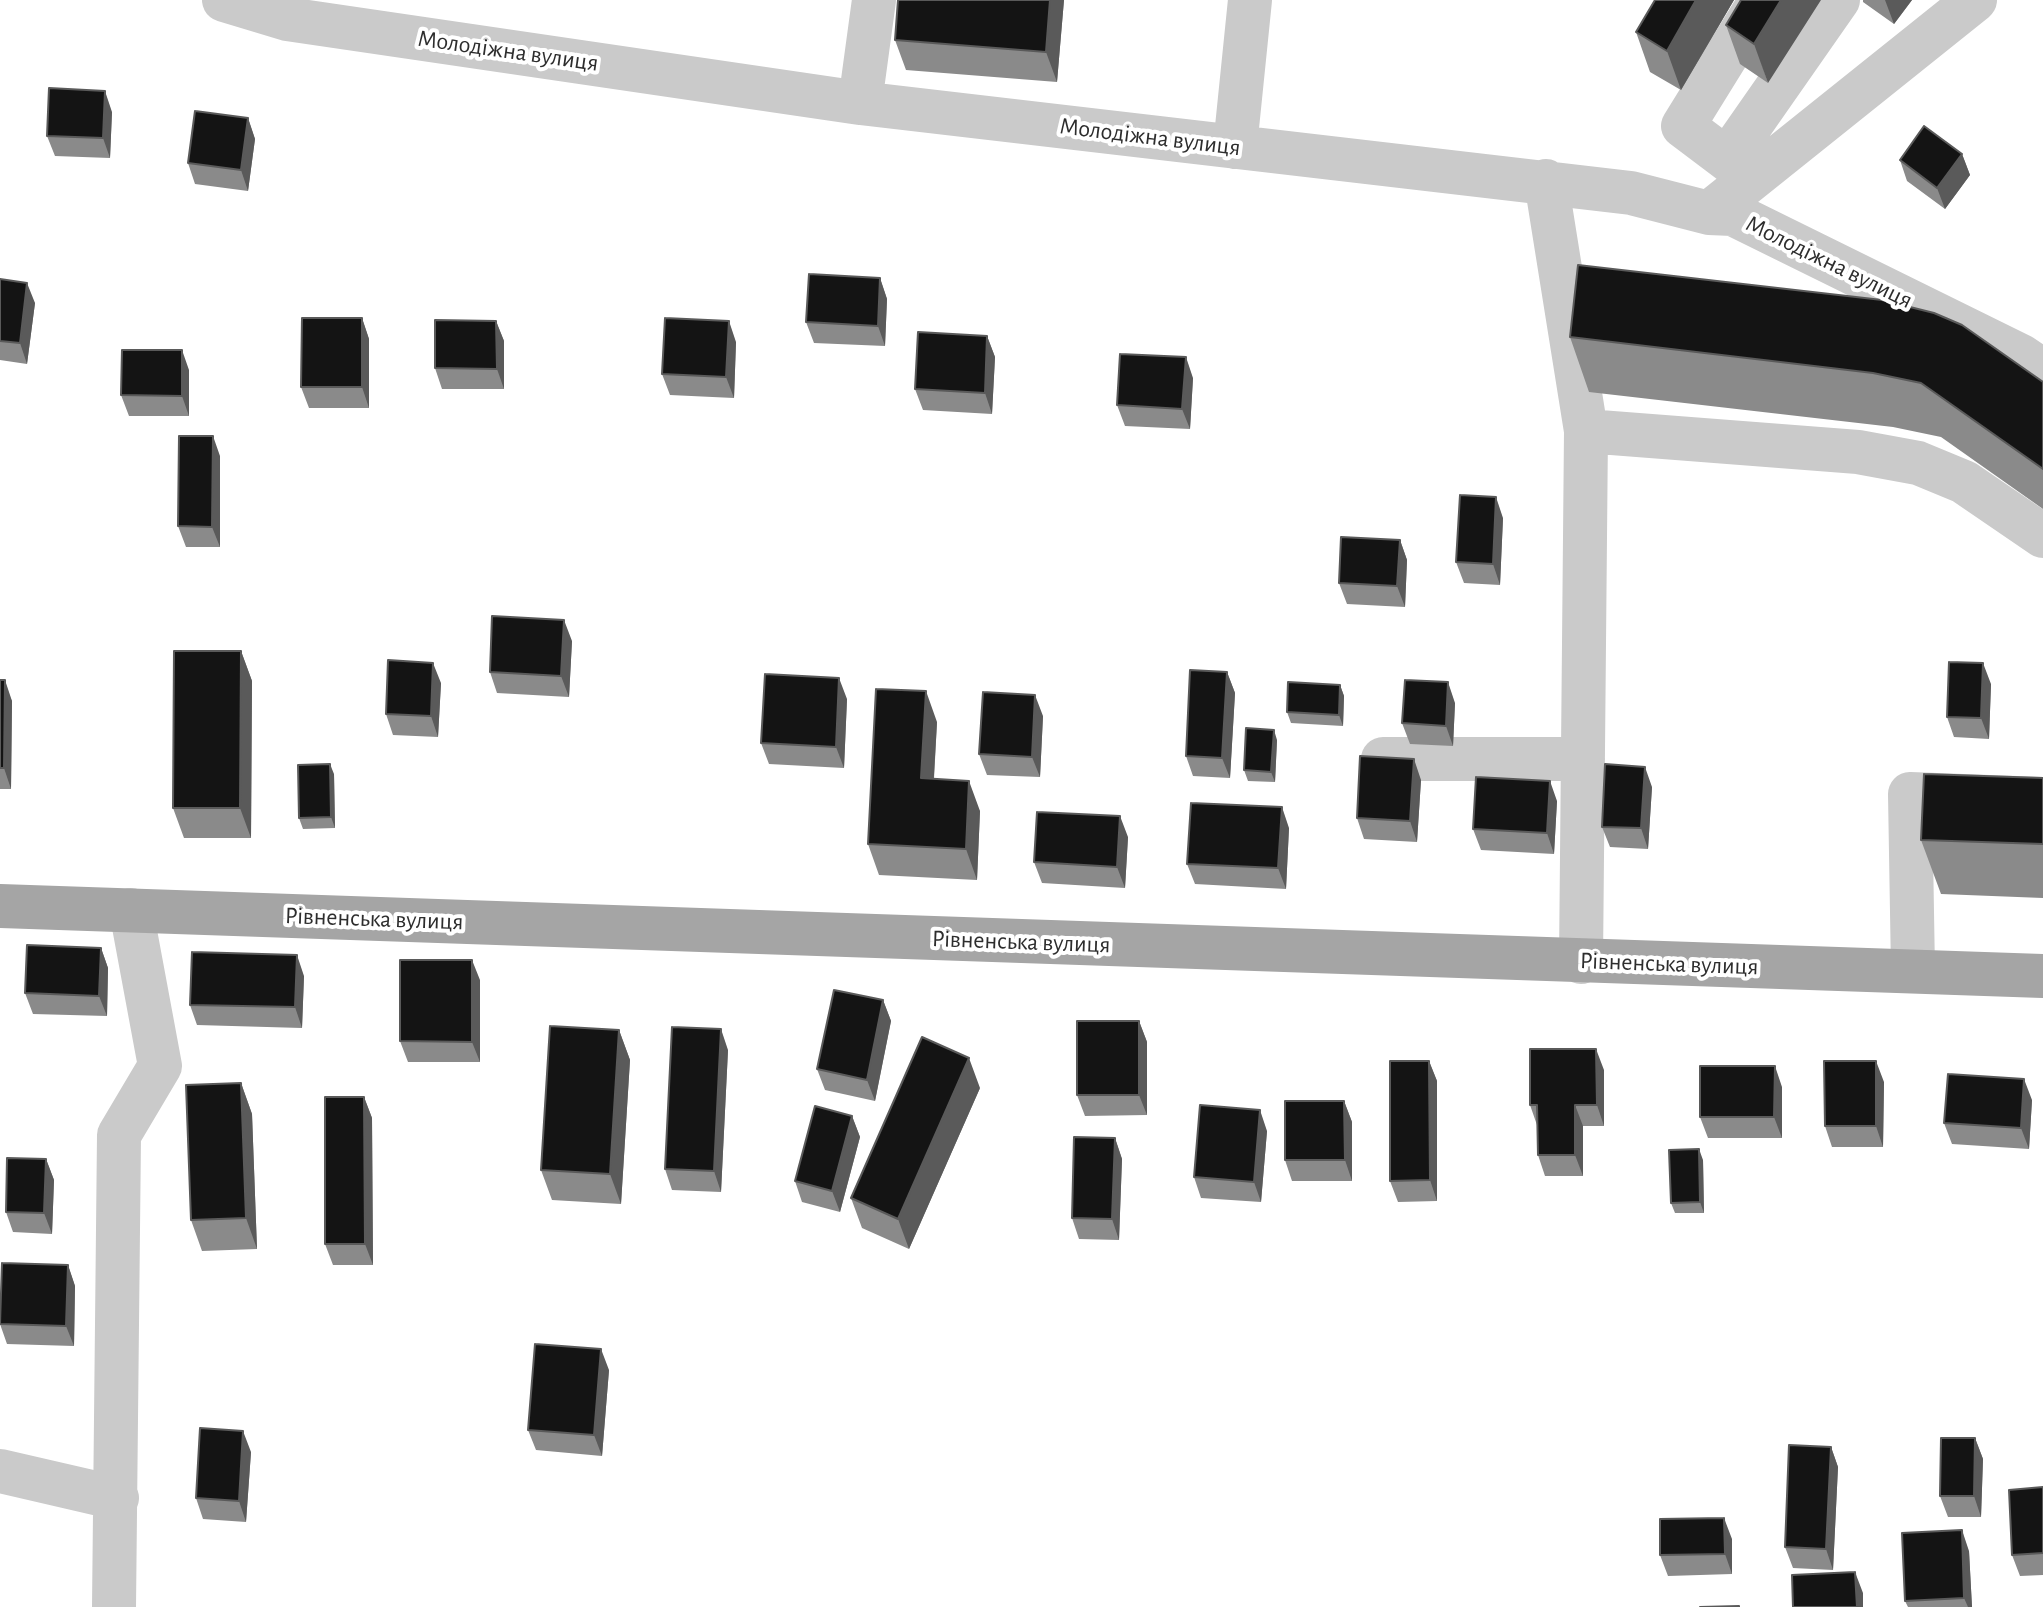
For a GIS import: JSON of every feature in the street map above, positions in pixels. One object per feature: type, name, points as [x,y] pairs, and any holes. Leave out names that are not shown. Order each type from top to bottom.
[{"type":"main road","name":"Рівненська вулиця","points":[[0,906],[2043,976]]},
{"type":"street","name":"Молодіжна вулиця","points":[[224,0],[287,19],[860,103],[1631,193],[1709,213],[1733,214],[2021,356],[2043,371]]},
{"type":"street","points":[[860,103],[874,0]]},
{"type":"street","points":[[1235,147],[1250,0]]},
{"type":"street","points":[[1740,169],[1683,126],[1761,0]]},
{"type":"street","points":[[1709,213],[1740,169],[1838,0]]},
{"type":"street","points":[[1740,169],[1975,0]]},
{"type":"street","points":[[1546,181],[1586,431],[1581,962]]},
{"type":"street","points":[[1586,431],[1858,452],[1918,463],[1964,482],[2043,536]]},
{"type":"street","points":[[1383,759],[1583,759]]},
{"type":"street","points":[[1913,971],[1910,794],[2043,799]]},
{"type":"street","points":[[114,1607],[119,1135],[160,1066],[131,910]]},
{"type":"street","points":[[0,1471],[117,1498]]},
{"type":"building","points":[[898,0],[1050,0],[1046,52],[895,40]]},
{"type":"building","points":[[1655,0],[1696,0],[1667,51],[1636,32]]},
{"type":"building","points":[[1741,0],[1781,0],[1754,44],[1726,25]]},
{"type":"building","points":[[49,88],[105,91],[103,138],[47,136]]},
{"type":"building","points":[[195,111],[248,118],[241,170],[188,163]]},
{"type":"building","points":[[1924,126],[1962,154],[1937,188],[1900,160]]},
{"type":"building","points":[[1578,265],[1882,300],[1934,313],[1962,325],[2043,382],[2043,469],[1921,383],[1873,373],[1570,337]]},
{"type":"building","points":[[809,274],[880,278],[878,326],[806,322]]},
{"type":"building","points":[[0,279],[27,283],[20,343],[0,341]]},
{"type":"building","points":[[302,318],[362,318],[362,387],[301,387]]},
{"type":"building","points":[[665,318],[729,321],[726,377],[662,374]]},
{"type":"building","points":[[435,320],[496,321],[497,369],[435,368]]},
{"type":"building","points":[[918,332],[987,336],[985,393],[915,389]]},
{"type":"building","points":[[122,350],[182,350],[182,396],[121,395]]},
{"type":"building","points":[[1120,354],[1186,357],[1182,409],[1117,405]]},
{"type":"building","points":[[179,436],[213,436],[212,527],[178,526]]},
{"type":"building","points":[[1460,495],[1496,497],[1493,564],[1456,562]]},
{"type":"building","points":[[1341,537],[1400,540],[1397,586],[1339,583]]},
{"type":"building","points":[[492,616],[564,620],[561,676],[490,672]]},
{"type":"building","points":[[174,651],[241,651],[240,808],[173,808]]},
{"type":"building","points":[[388,660],[433,663],[431,716],[386,714]]},
{"type":"building","points":[[1949,662],[1983,663],[1981,718],[1947,717]]},
{"type":"building","points":[[1190,670],[1227,672],[1222,758],[1186,756]]},
{"type":"building","points":[[765,674],[839,678],[836,747],[761,743]]},
{"type":"building","points":[[0,680],[5,680],[4,768],[0,768]]},
{"type":"building","points":[[1405,680],[1448,682],[1446,726],[1402,723]]},
{"type":"building","points":[[1288,682],[1340,685],[1339,715],[1287,712]]},
{"type":"building","points":[[876,689],[926,691],[921,778],[969,781],[966,849],[868,844]]},
{"type":"building","points":[[983,692],[1035,695],[1032,757],[979,754]]},
{"type":"building","points":[[1246,728],[1274,730],[1271,772],[1244,770]]},
{"type":"building","points":[[1360,756],[1414,759],[1410,821],[1357,818]]},
{"type":"building","points":[[330,764],[331,817],[299,818],[298,765]]},
{"type":"building","points":[[1605,764],[1645,767],[1641,828],[1602,827]]},
{"type":"building","points":[[1924,774],[2043,778],[2043,844],[1921,840]]},
{"type":"building","points":[[1476,777],[1550,781],[1547,833],[1473,829]]},
{"type":"building","points":[[1191,803],[1282,807],[1278,868],[1187,864]]},
{"type":"building","points":[[1037,812],[1120,816],[1117,867],[1034,862]]},
{"type":"building","points":[[27,945],[101,948],[99,996],[25,993]]},
{"type":"building","points":[[192,952],[297,955],[295,1007],[190,1005]]},
{"type":"building","points":[[400,960],[472,960],[472,1042],[400,1041]]},
{"type":"building","points":[[834,990],[883,1000],[867,1080],[817,1069]]},
{"type":"building","points":[[1077,1021],[1139,1021],[1139,1095],[1077,1095]]},
{"type":"building","points":[[550,1026],[619,1030],[610,1174],[541,1170]]},
{"type":"building","points":[[672,1027],[721,1029],[714,1171],[665,1169]]},
{"type":"building","points":[[922,1037],[969,1058],[898,1219],[851,1198]]},
{"type":"building","points":[[1530,1049],[1596,1049],[1597,1105],[1575,1105],[1575,1155],[1538,1155],[1537,1105],[1530,1105]]},
{"type":"building","points":[[1390,1061],[1429,1061],[1430,1180],[1390,1181]]},
{"type":"building","points":[[1824,1061],[1876,1061],[1876,1126],[1825,1126]]},
{"type":"building","points":[[1700,1066],[1775,1066],[1774,1117],[1700,1117]]},
{"type":"building","points":[[1948,1074],[2024,1079],[2021,1128],[1944,1123]]},
{"type":"building","points":[[241,1083],[246,1218],[191,1220],[186,1085]]},
{"type":"building","points":[[325,1097],[364,1097],[365,1244],[325,1244]]},
{"type":"building","points":[[1285,1101],[1344,1101],[1345,1160],[1285,1160]]},
{"type":"building","points":[[1200,1105],[1260,1110],[1254,1182],[1194,1177]]},
{"type":"building","points":[[815,1106],[852,1116],[832,1191],[795,1181]]},
{"type":"building","points":[[1074,1137],[1115,1138],[1112,1219],[1072,1218]]},
{"type":"building","points":[[1699,1149],[1700,1202],[1671,1203],[1669,1150]]},
{"type":"building","points":[[7,1158],[46,1159],[44,1213],[6,1212]]},
{"type":"building","points":[[2,1263],[68,1265],[66,1326],[0,1324]]},
{"type":"building","points":[[535,1344],[601,1349],[594,1435],[528,1430]]},
{"type":"building","points":[[200,1428],[243,1431],[239,1501],[196,1498]]},
{"type":"building","points":[[1941,1438],[1975,1438],[1974,1496],[1940,1496]]},
{"type":"building","points":[[1789,1445],[1831,1447],[1826,1549],[1785,1547]]},
{"type":"building","points":[[2043,1487],[2043,1553],[2012,1555],[2009,1490]]},
{"type":"building","points":[[1724,1518],[1725,1554],[1660,1555],[1660,1519]]},
{"type":"building","points":[[1962,1530],[1964,1598],[1905,1601],[1902,1533]]},
{"type":"building","points":[[1855,1572],[1857,1607],[1793,1607],[1792,1575]]}]
